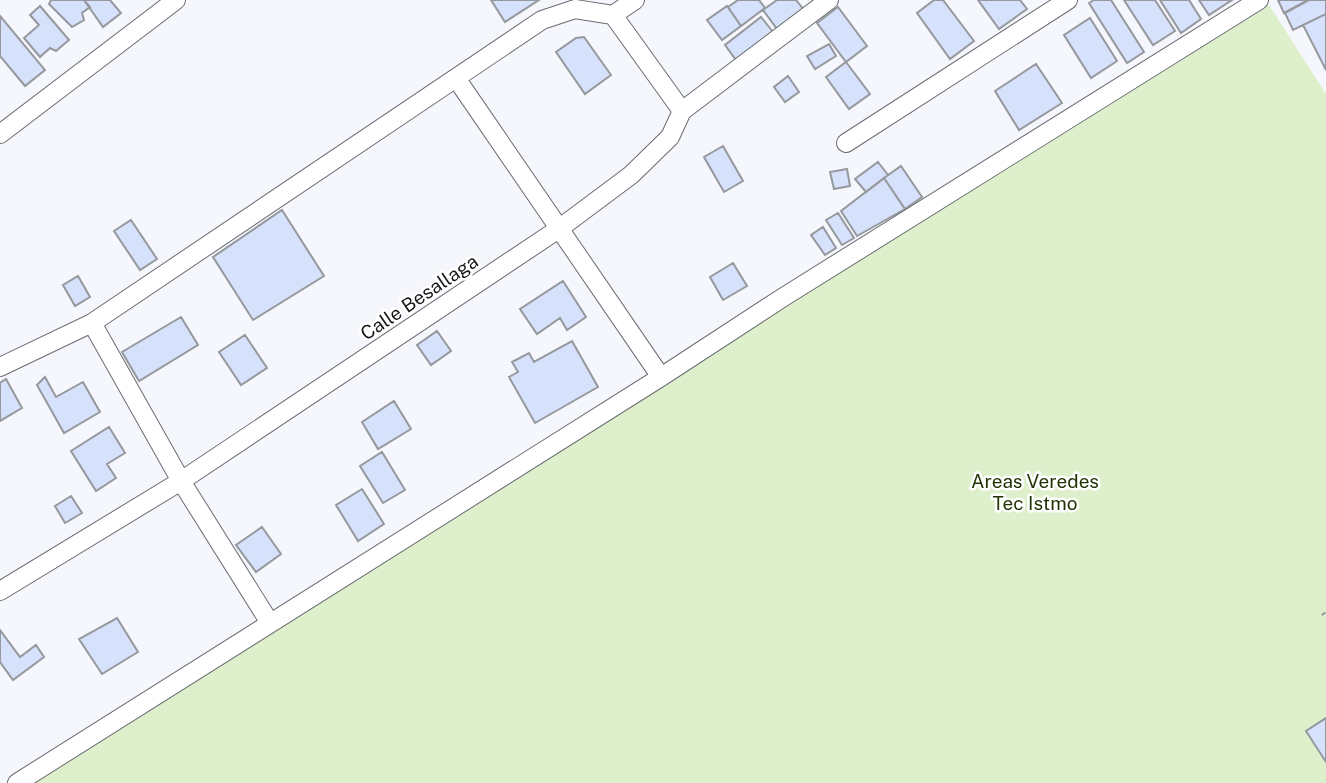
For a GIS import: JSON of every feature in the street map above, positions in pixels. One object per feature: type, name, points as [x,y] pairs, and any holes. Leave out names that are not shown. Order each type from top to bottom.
[{"type":"street","points":[[0,134],[176,0]]},
{"type":"street","points":[[0,367],[92,323],[542,20],[575,9],[613,15],[635,0]]},
{"type":"street","name":"Calle Besallaga","points":[[0,591],[181,481],[560,228],[631,175],[670,137],[682,111],[829,0]]},
{"type":"street","points":[[846,143],[1068,0]]},
{"type":"street","points":[[17,783],[662,377],[782,298],[1259,0]]},
{"type":"street","points":[[613,15],[682,111]]},
{"type":"street","points":[[456,78],[662,377]]},
{"type":"street","points":[[92,323],[181,481],[270,624]]},
{"type":"green space","name":"Areas Veredes Tec Istmo","points":[[1269,5],[1326,94],[1326,783],[18,783]]},
{"type":"building","points":[[51,0],[84,0],[90,7],[82,13],[84,20],[72,27],[49,4]]},
{"type":"building","points":[[84,0],[110,0],[121,13],[103,27]]},
{"type":"building","points":[[491,0],[539,0],[505,22]]},
{"type":"building","points":[[738,0],[759,0],[765,8],[741,26],[728,7]]},
{"type":"building","points":[[777,0],[796,0],[804,10],[777,29],[763,10]]},
{"type":"building","points":[[934,0],[943,0],[974,41],[950,59],[917,13]]},
{"type":"building","points":[[978,0],[1020,0],[1027,9],[999,29]]},
{"type":"building","points":[[1094,0],[1111,0],[1144,52],[1127,63],[1089,3]]},
{"type":"building","points":[[1124,0],[1155,0],[1175,31],[1153,45]]},
{"type":"building","points":[[1160,0],[1189,0],[1201,19],[1181,33]]},
{"type":"building","points":[[1199,0],[1232,0],[1209,15]]},
{"type":"building","points":[[1278,0],[1308,0],[1284,13]]},
{"type":"building","points":[[1309,0],[1326,0],[1326,14],[1293,30],[1285,13]]},
{"type":"building","points":[[40,6],[69,40],[56,51],[50,48],[40,57],[24,38],[39,25],[30,15]]},
{"type":"building","points":[[727,6],[741,26],[722,40],[707,20]]},
{"type":"building","points":[[838,7],[867,46],[846,62],[817,23]]},
{"type":"building","points":[[1326,14],[1326,70],[1303,25]]},
{"type":"building","points":[[0,16],[45,70],[25,86],[0,56]]},
{"type":"building","points":[[761,17],[773,32],[736,60],[725,45]]},
{"type":"building","points":[[1090,18],[1117,61],[1091,78],[1064,35]]},
{"type":"building","points":[[584,37],[611,75],[585,94],[556,52],[576,38]]},
{"type":"building","points":[[829,44],[836,56],[815,69],[807,56]]},
{"type":"building","points":[[846,62],[870,94],[849,109],[826,77]]},
{"type":"building","points":[[1036,64],[1062,103],[1019,130],[995,91]]},
{"type":"building","points":[[788,76],[799,92],[785,102],[774,87]]},
{"type":"building","points":[[723,146],[743,181],[724,192],[704,157]]},
{"type":"building","points":[[878,162],[888,175],[866,192],[855,179]]},
{"type":"building","points":[[901,166],[922,197],[905,209],[884,178]]},
{"type":"building","points":[[847,169],[850,186],[834,189],[830,172]]},
{"type":"building","points":[[884,178],[905,209],[857,236],[841,211]]},
{"type":"building","points":[[282,210],[324,276],[253,320],[213,257]]},
{"type":"building","points":[[838,213],[854,238],[842,245],[826,220]]},
{"type":"building","points":[[131,220],[157,259],[140,270],[114,231]]},
{"type":"building","points":[[823,227],[836,248],[825,255],[811,235]]},
{"type":"building","points":[[733,263],[747,286],[723,300],[710,277]]},
{"type":"building","points":[[78,276],[90,297],[75,306],[63,285]]},
{"type":"building","points":[[563,281],[586,317],[567,330],[560,318],[537,334],[520,309]]},
{"type":"building","points":[[181,317],[198,345],[139,381],[122,352]]},
{"type":"building","points":[[437,331],[451,351],[431,365],[417,345]]},
{"type":"building","points":[[245,335],[267,368],[241,385],[219,352]]},
{"type":"building","points":[[572,341],[598,387],[535,423],[509,377],[518,372],[512,362],[529,353],[534,362]]},
{"type":"building","points":[[45,377],[56,397],[83,382],[100,412],[64,433],[37,385]]},
{"type":"building","points":[[6,379],[22,408],[0,421],[0,383]]},
{"type":"building","points":[[394,401],[411,429],[378,449],[362,422]]},
{"type":"building","points":[[109,427],[125,453],[107,464],[116,478],[96,491],[71,451]]},
{"type":"building","points":[[382,452],[405,490],[383,503],[360,466]]},
{"type":"building","points":[[362,489],[384,524],[358,541],[336,505]]},
{"type":"building","points":[[71,496],[82,513],[65,523],[55,506]]},
{"type":"building","points":[[262,527],[281,554],[256,572],[236,545]]},
{"type":"building","points":[[117,618],[138,652],[102,674],[79,639]]},
{"type":"building","points":[[0,630],[20,657],[36,645],[44,657],[13,680],[0,662]]},
{"type":"building","points":[[1326,718],[1326,762],[1306,731]]}]
